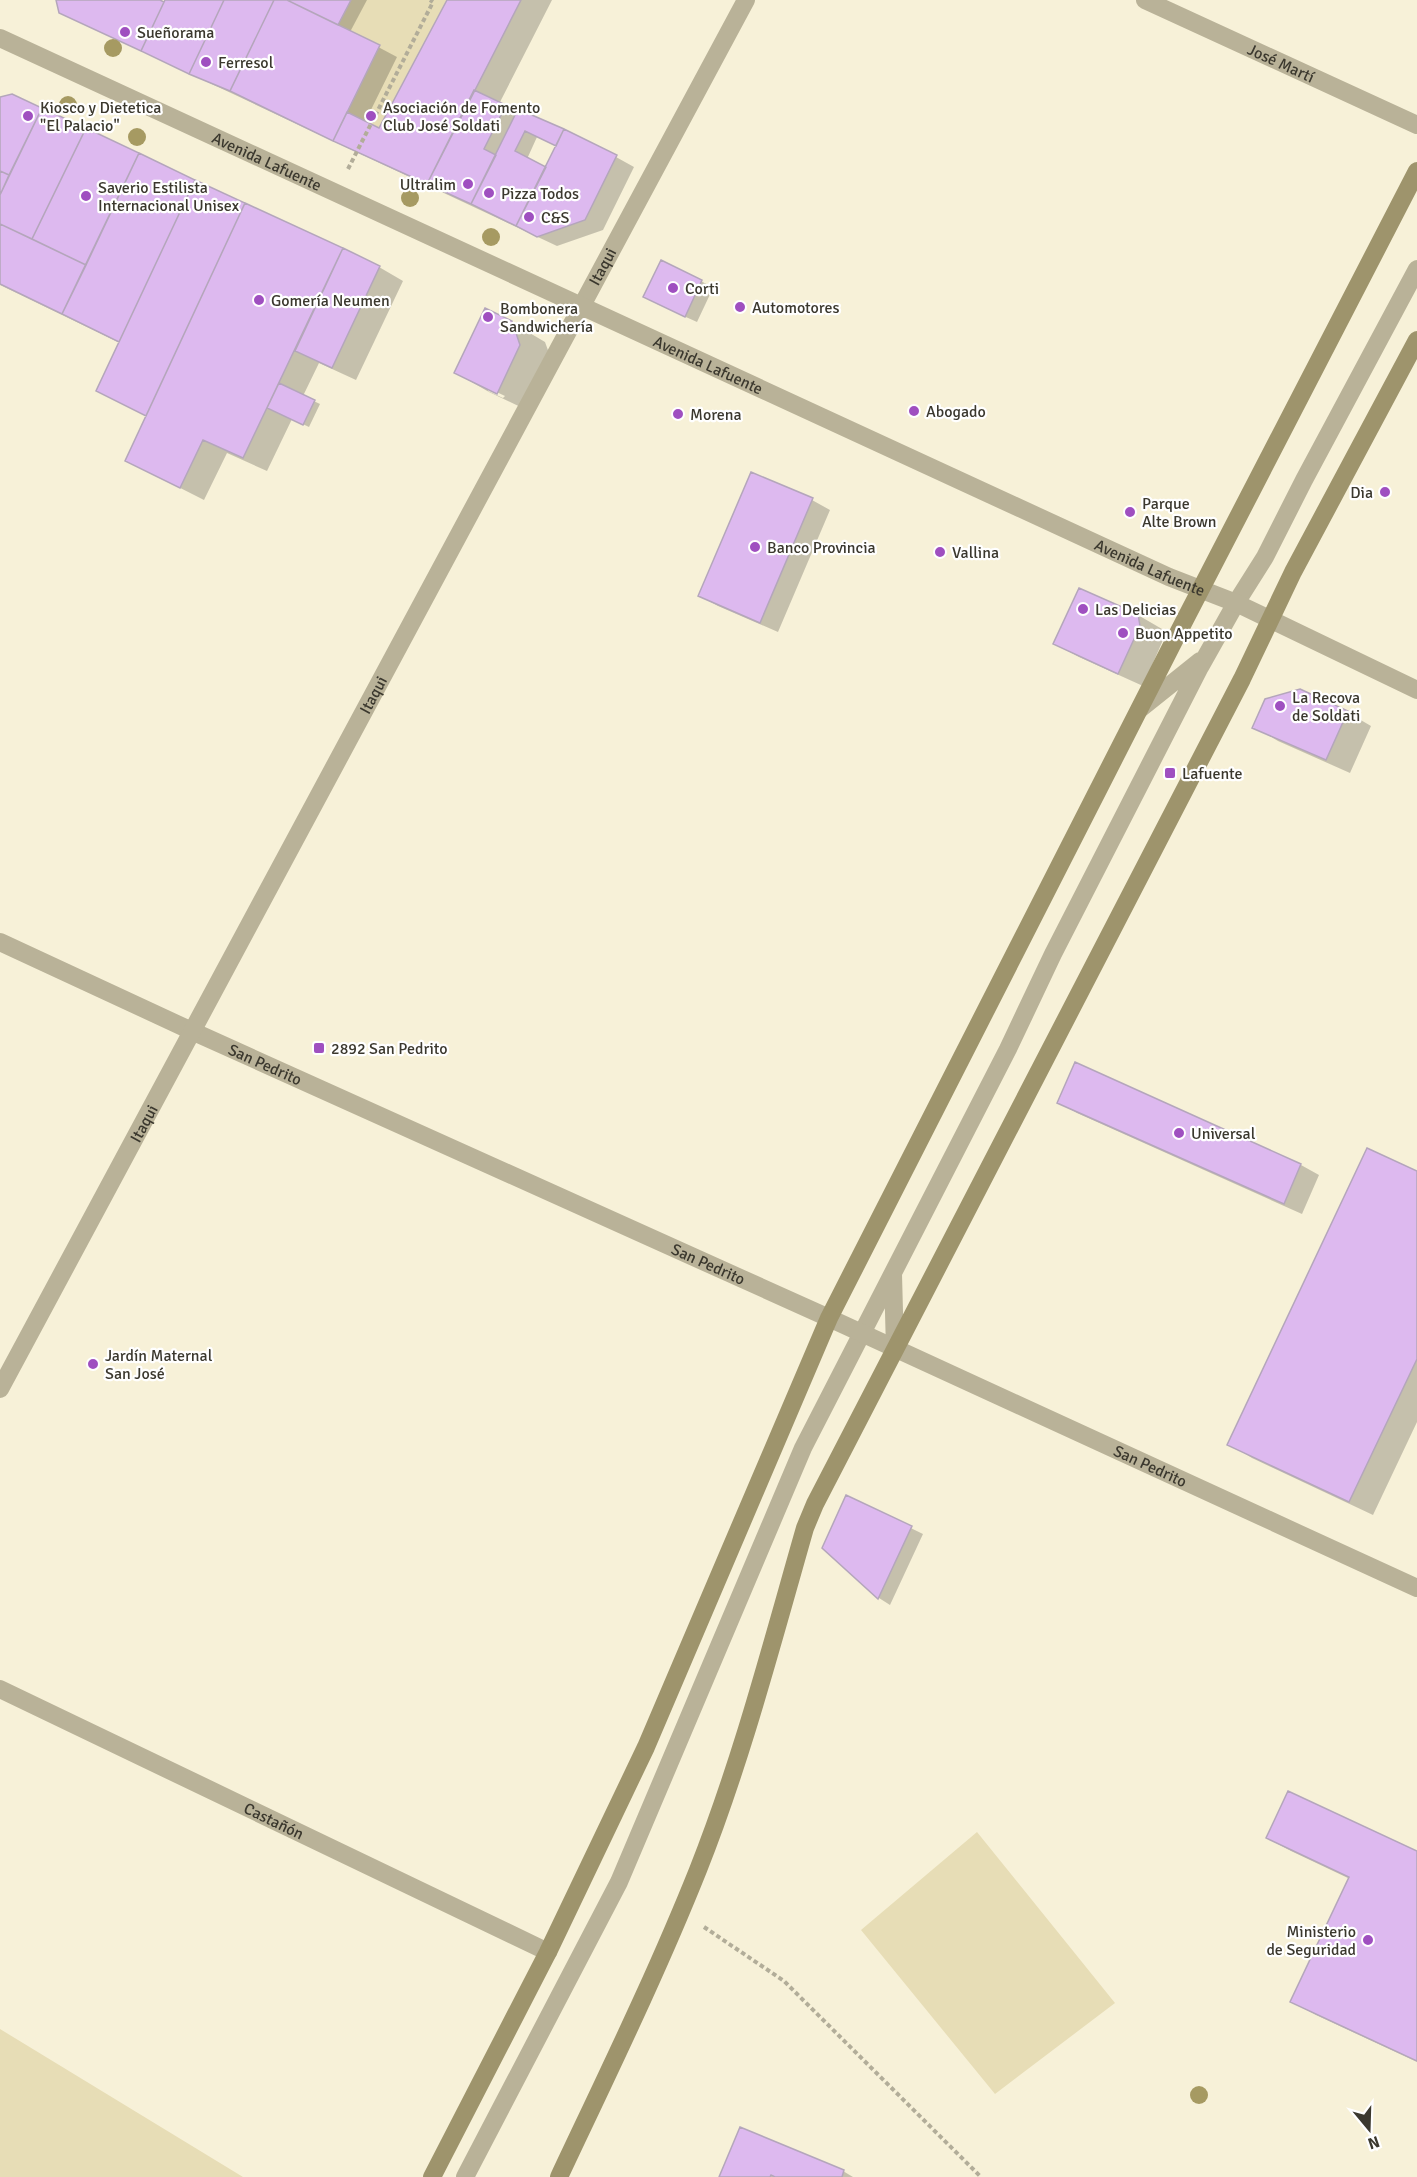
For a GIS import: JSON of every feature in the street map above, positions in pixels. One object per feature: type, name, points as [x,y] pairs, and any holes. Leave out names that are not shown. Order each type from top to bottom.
[{"type":"main road","points":[[432,2177],[548,1952],[646,1747],[829,1318],[1417,171]]},
{"type":"main road","points":[[560,2177],[660,1961],[735,1768],[805,1528],[1237,690],[1293,572],[1417,340]]},
{"type":"street","name":"Itaqui","points":[[0,1389],[194,1032],[580,305],[746,0]]},
{"type":"street","name":"José Martí","points":[[1145,0],[1417,125]]},
{"type":"street","name":"Avenida Lafuente","points":[[0,38],[1169,577],[1236,603],[1417,690]]},
{"type":"street","points":[[465,2177],[619,1882],[803,1448],[1206,656],[1265,557],[1417,269]]},
{"type":"street","points":[[1140,709],[1206,656]]},
{"type":"street","name":"San Pedrito","points":[[0,942],[1417,1588]]},
{"type":"street","points":[[893,1272],[895,1350]]},
{"type":"street","name":"Castañón","points":[[0,1689],[548,1952]]},
{"type":"path","points":[[352,162],[433,2],[430,0]]},
{"type":"path","points":[[681,1911],[784,1981],[981,2177]]},
{"type":"shaded area","name":"Asociación de Fomento Club José Soldati","points":[[274,0],[521,0],[427,184],[230,91]]},
{"type":"shaded area","points":[[977,1832],[1115,2003],[995,2094],[861,1930]]},
{"type":"shaded area","points":[[0,2029],[243,2177],[0,2177]]},
{"type":"building","name":"Sueñorama","points":[[56,0],[160,0],[164,2],[141,51],[59,13]]},
{"type":"building","points":[[165,0],[224,0],[189,74],[141,51]]},
{"type":"building","points":[[224,0],[274,0],[230,91],[189,74]]},
{"type":"building","points":[[274,0],[287,0],[380,45],[333,141],[230,91]]},
{"type":"building","points":[[287,0],[351,0],[338,25]]},
{"type":"building","points":[[447,0],[521,0],[427,184],[333,141],[347,112],[379,128]]},
{"type":"building","points":[[474,90],[506,105],[484,149],[496,155],[471,204],[427,184]]},
{"type":"building","points":[[12,94],[42,108],[9,175],[0,171],[0,97]]},
{"type":"building","points":[[42,108],[86,128],[32,239],[0,224],[0,195]]},
{"type":"building","points":[[518,109],[564,129],[556,146],[525,131],[515,151],[546,167],[516,226],[471,204]]},
{"type":"building","name":"Saverio Estilista Internacional Unisex","points":[[86,128],[139,153],[86,265],[32,239]]},
{"type":"building","points":[[564,129],[617,155],[585,220],[537,237],[516,226]]},
{"type":"building","points":[[139,153],[195,180],[119,342],[62,314]]},
{"type":"building","points":[[0,171],[9,175],[0,195]]},
{"type":"building","points":[[195,180],[245,203],[146,416],[96,391]]},
{"type":"building","name":"Gomería Neumen","points":[[245,203],[343,248],[243,458],[203,440],[180,488],[125,461]]},
{"type":"building","points":[[0,224],[86,265],[62,314],[0,284]]},
{"type":"building","points":[[343,248],[380,266],[332,368],[295,351]]},
{"type":"building","name":"Corti","points":[[661,260],[702,280],[685,317],[643,297]]},
{"type":"building","points":[[485,308],[512,321],[520,345],[497,394],[454,373]]},
{"type":"building","points":[[279,383],[315,400],[303,425],[267,408]]},
{"type":"building","name":"Banco Provincia","points":[[751,472],[813,498],[760,623],[698,596]]},
{"type":"building","points":[[1079,588],[1138,614],[1140,626],[1118,674],[1053,644]]},
{"type":"building","points":[[1300,689],[1348,711],[1326,760],[1252,728],[1265,699]]},
{"type":"building","name":"Universal","points":[[1075,1062],[1301,1164],[1284,1204],[1057,1103]]},
{"type":"building","points":[[1367,1148],[1417,1171],[1417,1359],[1349,1502],[1227,1445]]},
{"type":"building","points":[[846,1495],[912,1526],[878,1599],[822,1548]]},
{"type":"building","name":"Ministerio de Seguridad","points":[[1288,1791],[1417,1851],[1417,2061],[1290,2002],[1349,1877],[1266,1838]]},
{"type":"building","points":[[740,2127],[844,2170],[842,2177],[775,2177],[771,2175],[770,2177],[719,2177]]},
{"type":"place","name":"Sueñorama","points":[[125,32]]},
{"type":"place","name":"Ferresol","points":[[206,62]]},
{"type":"place","name":"Kiosco y Dietetica \"El Palacio\"","points":[[28,116]]},
{"type":"place","name":"Asociación de Fomento Club José Soldati","points":[[371,116]]},
{"type":"place","name":"Ultralim","points":[[468,184]]},
{"type":"place","name":"Pizza Todos","points":[[489,193]]},
{"type":"place","name":"Saverio Estilista Internacional Unisex","points":[[86,196]]},
{"type":"place","name":"C&S","points":[[529,217]]},
{"type":"place","name":"Corti","points":[[673,288]]},
{"type":"place","name":"Gomería Neumen","points":[[259,300]]},
{"type":"place","name":"Automotores","points":[[740,307]]},
{"type":"place","name":"Bombonera Sandwichería","points":[[488,317]]},
{"type":"place","name":"Abogado","points":[[914,411]]},
{"type":"place","name":"Morena","points":[[678,414]]},
{"type":"place","name":"Dia","points":[[1385,492]]},
{"type":"place","name":"Parque Alte Brown","points":[[1130,512]]},
{"type":"place","name":"Banco Provincia","points":[[755,547]]},
{"type":"place","name":"Vallina","points":[[940,552]]},
{"type":"place","name":"Las Delicias","points":[[1083,609]]},
{"type":"place","name":"Buon Appetito","points":[[1123,633]]},
{"type":"place","name":"La Recova de Soldati","points":[[1280,706]]},
{"type":"place","name":"Lafuente","points":[[1170,773]]},
{"type":"place","name":"2892 San Pedrito","points":[[319,1048]]},
{"type":"place","name":"Universal","points":[[1179,1133]]},
{"type":"place","name":"Jardín Maternal San José","points":[[93,1364]]},
{"type":"place","name":"Ministerio de Seguridad","points":[[1368,1940]]}]
